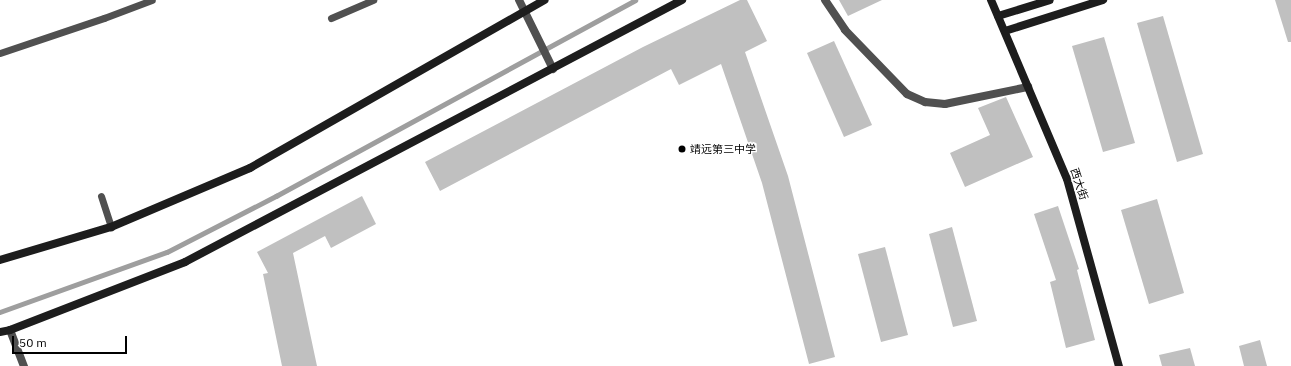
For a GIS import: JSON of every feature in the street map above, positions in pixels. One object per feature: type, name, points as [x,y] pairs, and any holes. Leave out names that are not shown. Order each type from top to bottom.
[{"type":"main road","points":[[0,260],[111,227],[250,168],[545,0]]},
{"type":"main road","points":[[0,332],[10,330],[185,262],[682,0]]},
{"type":"main road","name":"西大街","points":[[991,0],[1067,180],[1119,366]]},
{"type":"main road","points":[[998,16],[1050,0]]},
{"type":"main road","points":[[1005,31],[1103,0]]},
{"type":"street","points":[[519,0],[553,69]]},
{"type":"street","points":[[825,0],[845,30],[907,94],[916,98],[945,104],[1028,87]]},
{"type":"street","points":[[10,330],[24,366]]},
{"type":"lane","points":[[0,53],[152,0]]},
{"type":"lane","points":[[331,18],[373,0]]},
{"type":"lane","points":[[101,196],[111,227]]},
{"type":"building","points":[[740,0],[747,0],[767,41],[745,52],[788,176],[835,357],[809,364],[762,183],[721,64],[679,85],[671,69],[440,191],[425,162],[643,47]]},
{"type":"building","points":[[839,0],[882,0],[848,16]]},
{"type":"building","points":[[1275,0],[1291,0],[1291,42],[1288,42]]},
{"type":"building","points":[[1163,16],[1203,154],[1177,162],[1137,23]]},
{"type":"building","points":[[1104,37],[1135,143],[1103,152],[1072,46]]},
{"type":"building","points":[[834,41],[872,125],[844,137],[807,53]]},
{"type":"building","points":[[1006,97],[1033,157],[965,187],[950,153],[990,135],[978,108]]},
{"type":"building","points":[[362,196],[376,224],[331,248],[325,236],[293,253],[317,366],[282,366],[263,274],[268,273],[257,252]]},
{"type":"building","points":[[1157,199],[1184,293],[1149,304],[1121,210]]},
{"type":"building","points":[[1058,206],[1079,269],[1077,270],[1095,340],[1066,348],[1050,282],[1056,280],[1034,214]]},
{"type":"building","points":[[952,227],[977,321],[953,327],[929,234]]},
{"type":"building","points":[[885,247],[908,335],[881,342],[858,254]]},
{"type":"building","points":[[1260,340],[1267,366],[1244,366],[1239,346]]},
{"type":"building","points":[[1190,348],[1195,366],[1162,366],[1159,355]]},
{"type":"waterway","points":[[0,312],[167,252],[276,196],[635,0]]},
{"type":"place","name":"靖远第三中学","points":[[682,149]]}]
